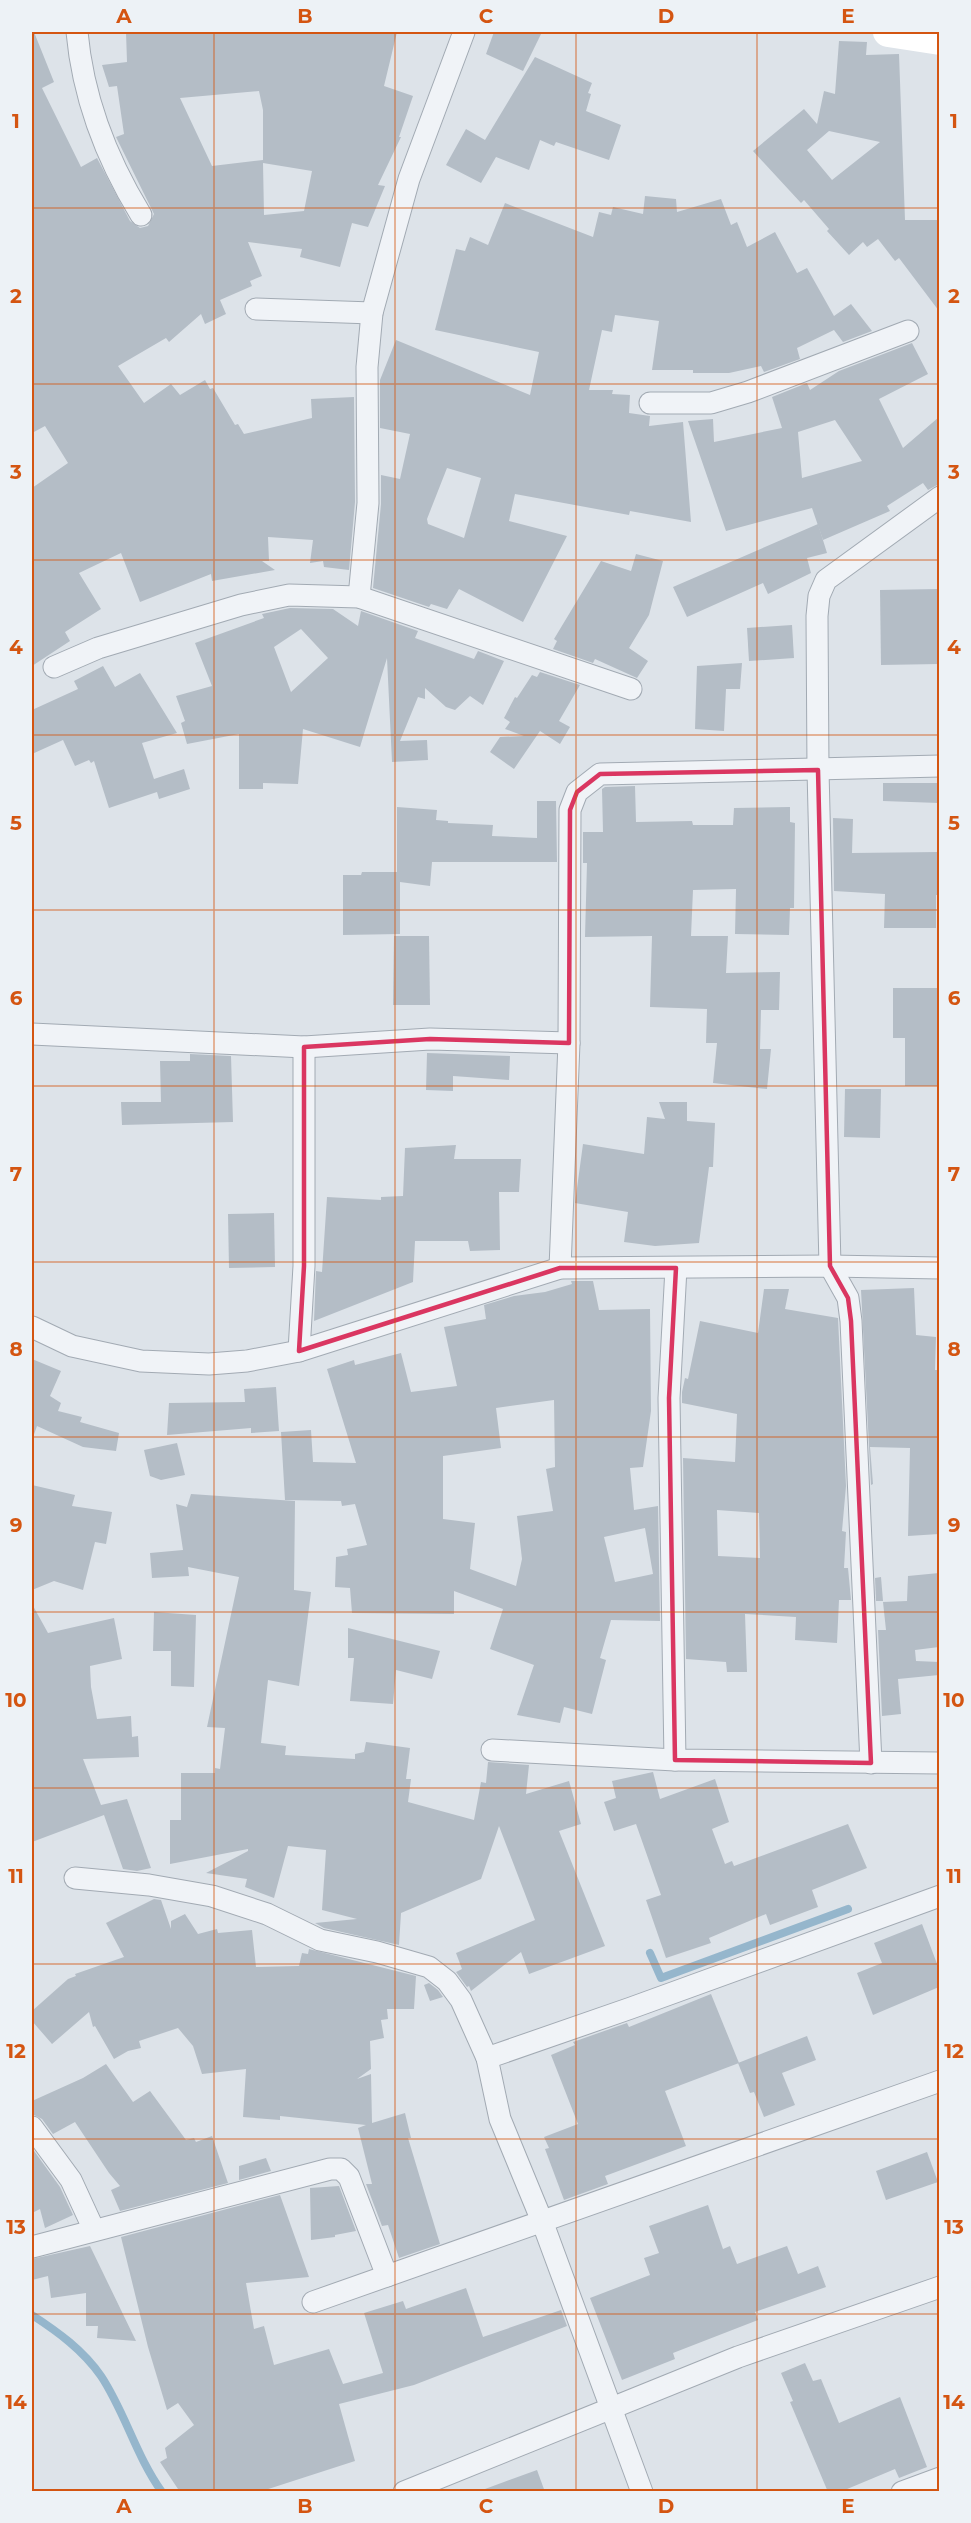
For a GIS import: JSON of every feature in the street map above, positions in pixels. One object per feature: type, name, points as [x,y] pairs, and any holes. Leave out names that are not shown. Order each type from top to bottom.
[{"type":"street","points":[[77,32],[80,67],[98,131],[122,183],[141,215]]},
{"type":"street","points":[[359,597],[368,503],[367,367],[372,313],[409,179],[464,32]]},
{"type":"street","points":[[888,32],[939,40]]},
{"type":"street","points":[[256,309],[372,313]]},
{"type":"street","points":[[650,403],[711,403],[748,392],[908,331]]},
{"type":"street","points":[[871,1763],[851,1321],[848,1298],[830,1266],[818,770],[817,616],[819,596],[826,580],[939,497]]},
{"type":"street","points":[[54,667],[98,648],[241,605],[289,595],[359,597],[631,689]]},
{"type":"street","points":[[560,1268],[569,1042],[570,810],[577,792],[600,774],[939,766]]},
{"type":"street","points":[[32,1034],[304,1047],[430,1040],[569,1042]]},
{"type":"street","points":[[299,1351],[304,1266],[304,1047]]},
{"type":"street","points":[[32,1327],[72,1346],[141,1361],[209,1364],[237,1362],[299,1351],[560,1268],[830,1266],[939,1268]]},
{"type":"street","points":[[675,1760],[669,1398],[676,1268]]},
{"type":"street","points":[[492,1750],[675,1760],[939,1763]]},
{"type":"street","points":[[75,1878],[149,1885],[212,1896],[267,1914],[321,1940],[377,1952],[429,1967],[447,1981],[461,2000],[487,2058],[500,2119],[542,2221],[642,2492]]},
{"type":"street","points":[[487,2058],[939,1896]]},
{"type":"street","points":[[313,2302],[939,2081]]},
{"type":"street","points":[[32,2127],[71,2180],[94,2230]]},
{"type":"street","points":[[32,2247],[330,2169],[341,2169],[349,2177],[387,2276]]},
{"type":"street","points":[[404,2492],[738,2357],[939,2287]]},
{"type":"street","points":[[902,2492],[939,2478]]},
{"type":"highlighted area","points":[[818,770],[830,1266],[848,1298],[851,1321],[871,1763],[675,1760],[669,1398],[676,1268],[560,1268],[299,1351],[304,1266],[304,1047],[430,1039],[569,1043],[570,810],[577,792],[600,774]]},
{"type":"building","points":[[32,32],[34,32],[54,82],[42,88],[81,167],[97,158],[130,221],[140,228],[148,226],[154,214],[116,137],[124,134],[117,86],[109,87],[102,65],[127,62],[126,32],[397,32],[384,86],[413,96],[399,137],[401,137],[378,185],[385,186],[368,227],[352,223],[340,267],[300,257],[302,249],[248,242],[262,276],[250,281],[252,286],[220,300],[226,314],[205,324],[201,314],[169,342],[166,338],[118,366],[144,403],[171,384],[180,395],[205,380],[210,389],[213,388],[235,425],[238,424],[244,434],[312,418],[311,399],[354,397],[355,502],[349,570],[324,567],[323,561],[310,563],[313,540],[268,537],[269,561],[262,561],[275,570],[212,581],[211,574],[140,602],[121,553],[79,573],[101,609],[65,632],[70,641],[32,666],[32,488],[68,463],[45,426],[32,433]],"holes":[[[259,91],[263,110],[263,160],[212,166],[180,98]],[[263,163],[312,171],[304,211],[264,215]]]},
{"type":"building","points":[[494,32],[542,32],[523,71],[486,54]]},
{"type":"building","points":[[839,41],[867,42],[866,55],[899,54],[905,220],[939,220],[939,311],[899,258],[895,261],[878,239],[867,247],[863,242],[849,255],[827,231],[829,229],[804,200],[801,203],[753,151],[804,109],[817,124],[824,91],[835,94]],"holes":[[[829,131],[880,142],[832,180],[807,150]]]},
{"type":"building","points":[[535,57],[592,83],[588,93],[591,94],[586,111],[621,125],[609,160],[556,142],[554,146],[540,140],[529,170],[496,157],[481,183],[446,165],[466,129],[485,140]]},
{"type":"building","points":[[645,196],[676,199],[677,212],[721,199],[731,225],[737,222],[747,247],[775,232],[797,273],[807,268],[834,316],[851,304],[872,331],[843,342],[834,330],[797,348],[800,359],[764,372],[761,366],[729,373],[693,373],[693,370],[652,370],[659,321],[615,315],[612,332],[602,330],[589,390],[613,390],[612,394],[630,395],[629,413],[650,416],[649,426],[683,422],[691,522],[630,511],[629,515],[515,494],[509,521],[567,536],[523,622],[459,589],[447,609],[431,604],[429,607],[373,588],[381,504],[381,475],[400,479],[410,434],[380,428],[380,380],[396,340],[530,395],[539,352],[435,330],[456,249],[465,251],[470,237],[488,245],[505,203],[593,237],[599,212],[611,215],[613,207],[643,214]],"holes":[[[447,468],[481,478],[464,538],[428,524],[427,519]]]},
{"type":"building","points":[[912,343],[928,374],[879,399],[903,448],[939,417],[939,484],[928,490],[923,483],[887,506],[890,511],[823,540],[812,508],[726,531],[688,421],[713,419],[714,442],[782,428],[772,397],[807,383],[810,390],[839,371]],"holes":[[[835,420],[862,461],[802,478],[798,432]]]},
{"type":"building","points":[[818,524],[827,553],[807,558],[811,573],[768,594],[763,583],[687,617],[673,587]]},
{"type":"building","points":[[636,554],[663,561],[649,615],[629,648],[648,661],[637,678],[595,659],[593,663],[553,649],[557,641],[554,639],[601,561],[631,571]]},
{"type":"building","points":[[939,589],[939,664],[881,665],[880,590]]},
{"type":"building","points":[[290,608],[333,609],[358,626],[361,611],[418,631],[415,638],[474,659],[478,651],[504,661],[483,705],[470,696],[455,710],[446,707],[425,688],[425,699],[418,697],[400,741],[427,740],[428,760],[392,762],[387,658],[360,747],[303,729],[298,784],[263,783],[263,789],[239,789],[239,734],[187,744],[181,723],[185,721],[176,696],[212,686],[195,643],[264,618],[262,614]],"holes":[[[301,629],[328,658],[291,692],[274,647]]]},
{"type":"building","points":[[792,625],[794,658],[749,661],[747,628]]},
{"type":"building","points":[[742,663],[740,689],[726,689],[724,731],[695,729],[697,666]]},
{"type":"building","points":[[103,666],[115,687],[140,673],[177,733],[142,743],[154,779],[184,769],[190,789],[159,799],[157,792],[109,808],[94,761],[91,763],[89,760],[75,766],[63,740],[32,754],[32,710],[78,689],[74,681]]},
{"type":"building","points":[[540,672],[580,685],[559,721],[570,727],[560,744],[540,731],[514,769],[490,752],[500,737],[524,736],[505,729],[510,722],[504,718],[515,697],[517,698],[532,675],[537,677]]},
{"type":"building","points":[[883,783],[939,783],[939,803],[883,801]]},
{"type":"building","points":[[635,786],[636,822],[692,821],[693,825],[733,825],[734,808],[790,807],[790,822],[795,823],[794,908],[790,908],[789,935],[735,934],[736,889],[693,890],[691,936],[728,936],[726,973],[780,972],[779,1010],[761,1010],[760,1049],[771,1049],[767,1089],[713,1083],[717,1043],[706,1043],[707,1009],[650,1007],[652,936],[585,937],[587,863],[583,863],[583,832],[603,832],[602,789]]},
{"type":"building","points":[[537,801],[556,801],[557,862],[432,862],[430,886],[400,882],[400,934],[343,935],[343,875],[361,875],[362,872],[397,872],[397,807],[437,810],[436,820],[448,821],[448,823],[493,825],[492,836],[537,838]]},
{"type":"building","points":[[833,818],[853,819],[852,853],[939,852],[936,928],[884,928],[885,894],[834,891]]},
{"type":"building","points":[[394,936],[429,936],[430,1005],[393,1005]]},
{"type":"building","points":[[893,988],[937,988],[939,1086],[905,1086],[905,1038],[893,1038]]},
{"type":"building","points":[[427,1053],[510,1056],[509,1080],[453,1076],[453,1091],[426,1090]]},
{"type":"building","points":[[190,1054],[231,1056],[233,1122],[122,1125],[121,1102],[161,1102],[160,1061],[190,1061]]},
{"type":"building","points":[[845,1089],[881,1089],[880,1138],[844,1137]]},
{"type":"building","points":[[659,1102],[687,1102],[687,1121],[715,1123],[713,1167],[709,1167],[699,1243],[655,1246],[624,1242],[628,1212],[575,1203],[583,1144],[644,1154],[647,1117],[665,1119]]},
{"type":"building","points":[[456,1145],[454,1159],[521,1159],[519,1192],[499,1192],[500,1250],[470,1251],[468,1241],[415,1241],[413,1282],[314,1321],[316,1271],[322,1272],[327,1197],[381,1200],[381,1197],[403,1196],[405,1148]]},
{"type":"building","points":[[274,1213],[275,1267],[229,1268],[228,1214]]},
{"type":"building","points":[[571,1281],[593,1281],[599,1310],[650,1309],[651,1411],[643,1467],[630,1468],[634,1510],[658,1506],[660,1621],[611,1620],[600,1658],[606,1660],[592,1714],[564,1707],[560,1723],[517,1715],[534,1665],[490,1649],[503,1609],[454,1591],[454,1614],[352,1613],[350,1588],[335,1587],[336,1557],[348,1555],[347,1549],[367,1545],[355,1504],[342,1506],[341,1501],[285,1500],[281,1432],[311,1430],[313,1462],[356,1463],[327,1369],[354,1360],[355,1365],[401,1353],[411,1392],[457,1386],[444,1327],[486,1319],[484,1305],[572,1284]],"holes":[[[554,1400],[555,1467],[546,1469],[553,1511],[517,1516],[522,1559],[516,1586],[470,1569],[475,1523],[443,1519],[443,1456],[501,1448],[496,1408]],[[645,1528],[653,1574],[615,1582],[604,1537]]]},
{"type":"building","points":[[914,1288],[916,1335],[936,1337],[935,1370],[939,1370],[939,1534],[908,1536],[910,1448],[870,1447],[873,1484],[871,1485],[861,1290]]},
{"type":"building","points":[[764,1289],[789,1289],[785,1309],[838,1318],[846,1486],[842,1531],[846,1532],[844,1568],[848,1568],[851,1600],[839,1600],[837,1643],[795,1640],[796,1617],[745,1614],[747,1672],[727,1672],[726,1662],[686,1659],[683,1458],[735,1462],[737,1414],[682,1403],[682,1392],[685,1378],[688,1379],[700,1321],[758,1333]],"holes":[[[717,1510],[759,1513],[760,1558],[718,1556]]]},
{"type":"building","points":[[32,1359],[61,1371],[50,1396],[61,1403],[58,1411],[82,1417],[80,1422],[119,1433],[116,1451],[83,1447],[37,1426],[32,1440]]},
{"type":"building","points":[[276,1387],[279,1431],[251,1433],[251,1428],[167,1435],[169,1403],[245,1402],[244,1389]]},
{"type":"building","points":[[177,1443],[185,1475],[161,1480],[150,1476],[144,1450]]},
{"type":"building","points":[[32,1485],[75,1495],[72,1506],[112,1512],[106,1544],[95,1542],[83,1590],[54,1581],[32,1590]]},
{"type":"building","points":[[191,1494],[295,1501],[294,1590],[311,1592],[299,1686],[268,1680],[261,1743],[286,1746],[285,1755],[355,1759],[355,1754],[364,1752],[366,1742],[410,1748],[406,1779],[411,1779],[408,1802],[474,1820],[481,1782],[486,1783],[488,1762],[529,1765],[526,1794],[569,1781],[581,1824],[559,1831],[605,1946],[529,1974],[521,1952],[471,1991],[469,1986],[467,1987],[456,1972],[462,1969],[456,1953],[535,1920],[499,1826],[481,1879],[401,1913],[399,1945],[324,1928],[315,1923],[357,1919],[322,1910],[326,1850],[288,1846],[274,1898],[245,1887],[247,1879],[206,1873],[248,1849],[170,1864],[170,1820],[181,1820],[181,1773],[215,1773],[215,1768],[220,1769],[225,1728],[207,1727],[239,1577],[188,1567],[189,1576],[152,1578],[150,1553],[183,1550],[176,1504],[187,1507]]},
{"type":"building","points":[[939,1573],[939,1647],[915,1650],[916,1661],[939,1662],[939,1675],[898,1679],[901,1714],[882,1716],[878,1630],[886,1630],[883,1602],[907,1601],[908,1576]]},
{"type":"building","points":[[881,1577],[883,1601],[876,1601],[875,1578]]},
{"type":"building","points":[[32,1604],[48,1633],[114,1618],[122,1659],[90,1666],[91,1687],[97,1719],[131,1716],[132,1737],[138,1736],[139,1757],[83,1759],[101,1805],[127,1799],[151,1868],[137,1871],[123,1869],[104,1815],[32,1842]]},
{"type":"building","points":[[154,1612],[196,1615],[194,1687],[171,1686],[171,1651],[153,1651]]},
{"type":"building","points":[[348,1628],[440,1651],[432,1679],[396,1670],[393,1704],[350,1701],[354,1658],[348,1658]]},
{"type":"building","points":[[653,1772],[660,1799],[715,1779],[729,1822],[712,1829],[725,1864],[732,1861],[734,1866],[848,1824],[867,1868],[812,1890],[818,1907],[770,1925],[766,1914],[709,1938],[711,1943],[666,1958],[646,1900],[661,1895],[636,1824],[614,1831],[604,1802],[616,1798],[612,1781]]},
{"type":"building","points":[[154,1899],[161,1900],[171,1929],[171,1921],[185,1914],[198,1934],[217,1929],[218,1933],[252,1930],[256,1967],[299,1966],[302,1953],[308,1954],[309,1949],[416,1976],[414,2009],[387,2009],[388,2019],[381,2020],[384,2038],[370,2041],[371,2069],[357,2079],[371,2074],[372,2123],[405,2113],[411,2138],[408,2138],[440,2244],[399,2258],[388,2225],[382,2226],[366,2184],[372,2184],[358,2128],[366,2125],[280,2116],[280,2120],[243,2117],[246,2069],[202,2074],[193,2046],[178,2028],[139,2041],[141,2048],[128,2051],[114,2059],[95,2026],[93,2027],[89,2012],[52,2044],[32,2021],[32,2011],[68,1979],[76,1976],[75,1974],[124,1957],[106,1923]]},
{"type":"building","points":[[922,1924],[939,1969],[939,1987],[873,2015],[857,1973],[882,1963],[874,1943]]},
{"type":"building","points":[[429,1983],[443,1997],[430,2001],[424,1985]]},
{"type":"building","points":[[711,1994],[739,2063],[665,2091],[686,2146],[605,2176],[608,2184],[564,2200],[545,2149],[549,2148],[544,2137],[578,2124],[551,2055],[575,2045],[573,2042],[627,2023],[629,2027]]},
{"type":"building","points":[[807,2036],[816,2060],[782,2073],[795,2105],[764,2117],[754,2092],[750,2093],[738,2063]]},
{"type":"building","points":[[106,2064],[133,2102],[150,2091],[186,2140],[194,2138],[196,2142],[212,2136],[228,2183],[120,2211],[111,2190],[120,2186],[75,2122],[53,2134],[42,2119],[32,2114],[32,2101],[83,2078]]},
{"type":"building","points":[[32,2148],[60,2187],[73,2215],[45,2228],[40,2209],[32,2213]]},
{"type":"building","points":[[927,2152],[938,2182],[886,2200],[876,2171]]},
{"type":"building","points":[[266,2158],[271,2171],[239,2180],[239,2166]]},
{"type":"building","points":[[339,2186],[356,2231],[311,2240],[310,2188]]},
{"type":"building","points":[[280,2195],[309,2277],[246,2283],[254,2329],[264,2326],[274,2365],[329,2349],[343,2384],[383,2373],[364,2313],[403,2301],[406,2309],[466,2288],[483,2337],[561,2310],[567,2326],[414,2385],[339,2404],[355,2461],[259,2492],[180,2492],[160,2462],[167,2458],[165,2448],[194,2425],[178,2403],[167,2410],[148,2347],[121,2237]]},
{"type":"building","points":[[708,2205],[723,2249],[730,2246],[737,2264],[787,2246],[798,2274],[818,2266],[826,2287],[755,2312],[758,2320],[673,2353],[675,2359],[622,2380],[590,2298],[650,2275],[644,2258],[659,2253],[649,2226]]},
{"type":"building","points":[[90,2246],[136,2341],[97,2338],[98,2326],[86,2326],[86,2293],[51,2298],[48,2276],[32,2280],[32,2259]]},
{"type":"building","points":[[805,2363],[813,2381],[821,2379],[839,2423],[900,2397],[927,2467],[899,2478],[895,2469],[840,2492],[828,2492],[790,2402],[793,2401],[781,2373]]},
{"type":"building","points":[[537,2470],[545,2492],[485,2492],[485,2489]]},
{"type":"waterway","points":[[650,1953],[661,1978],[848,1909]]},
{"type":"waterway","points":[[32,2315],[70,2342],[101,2376],[145,2464],[162,2492]]}]
